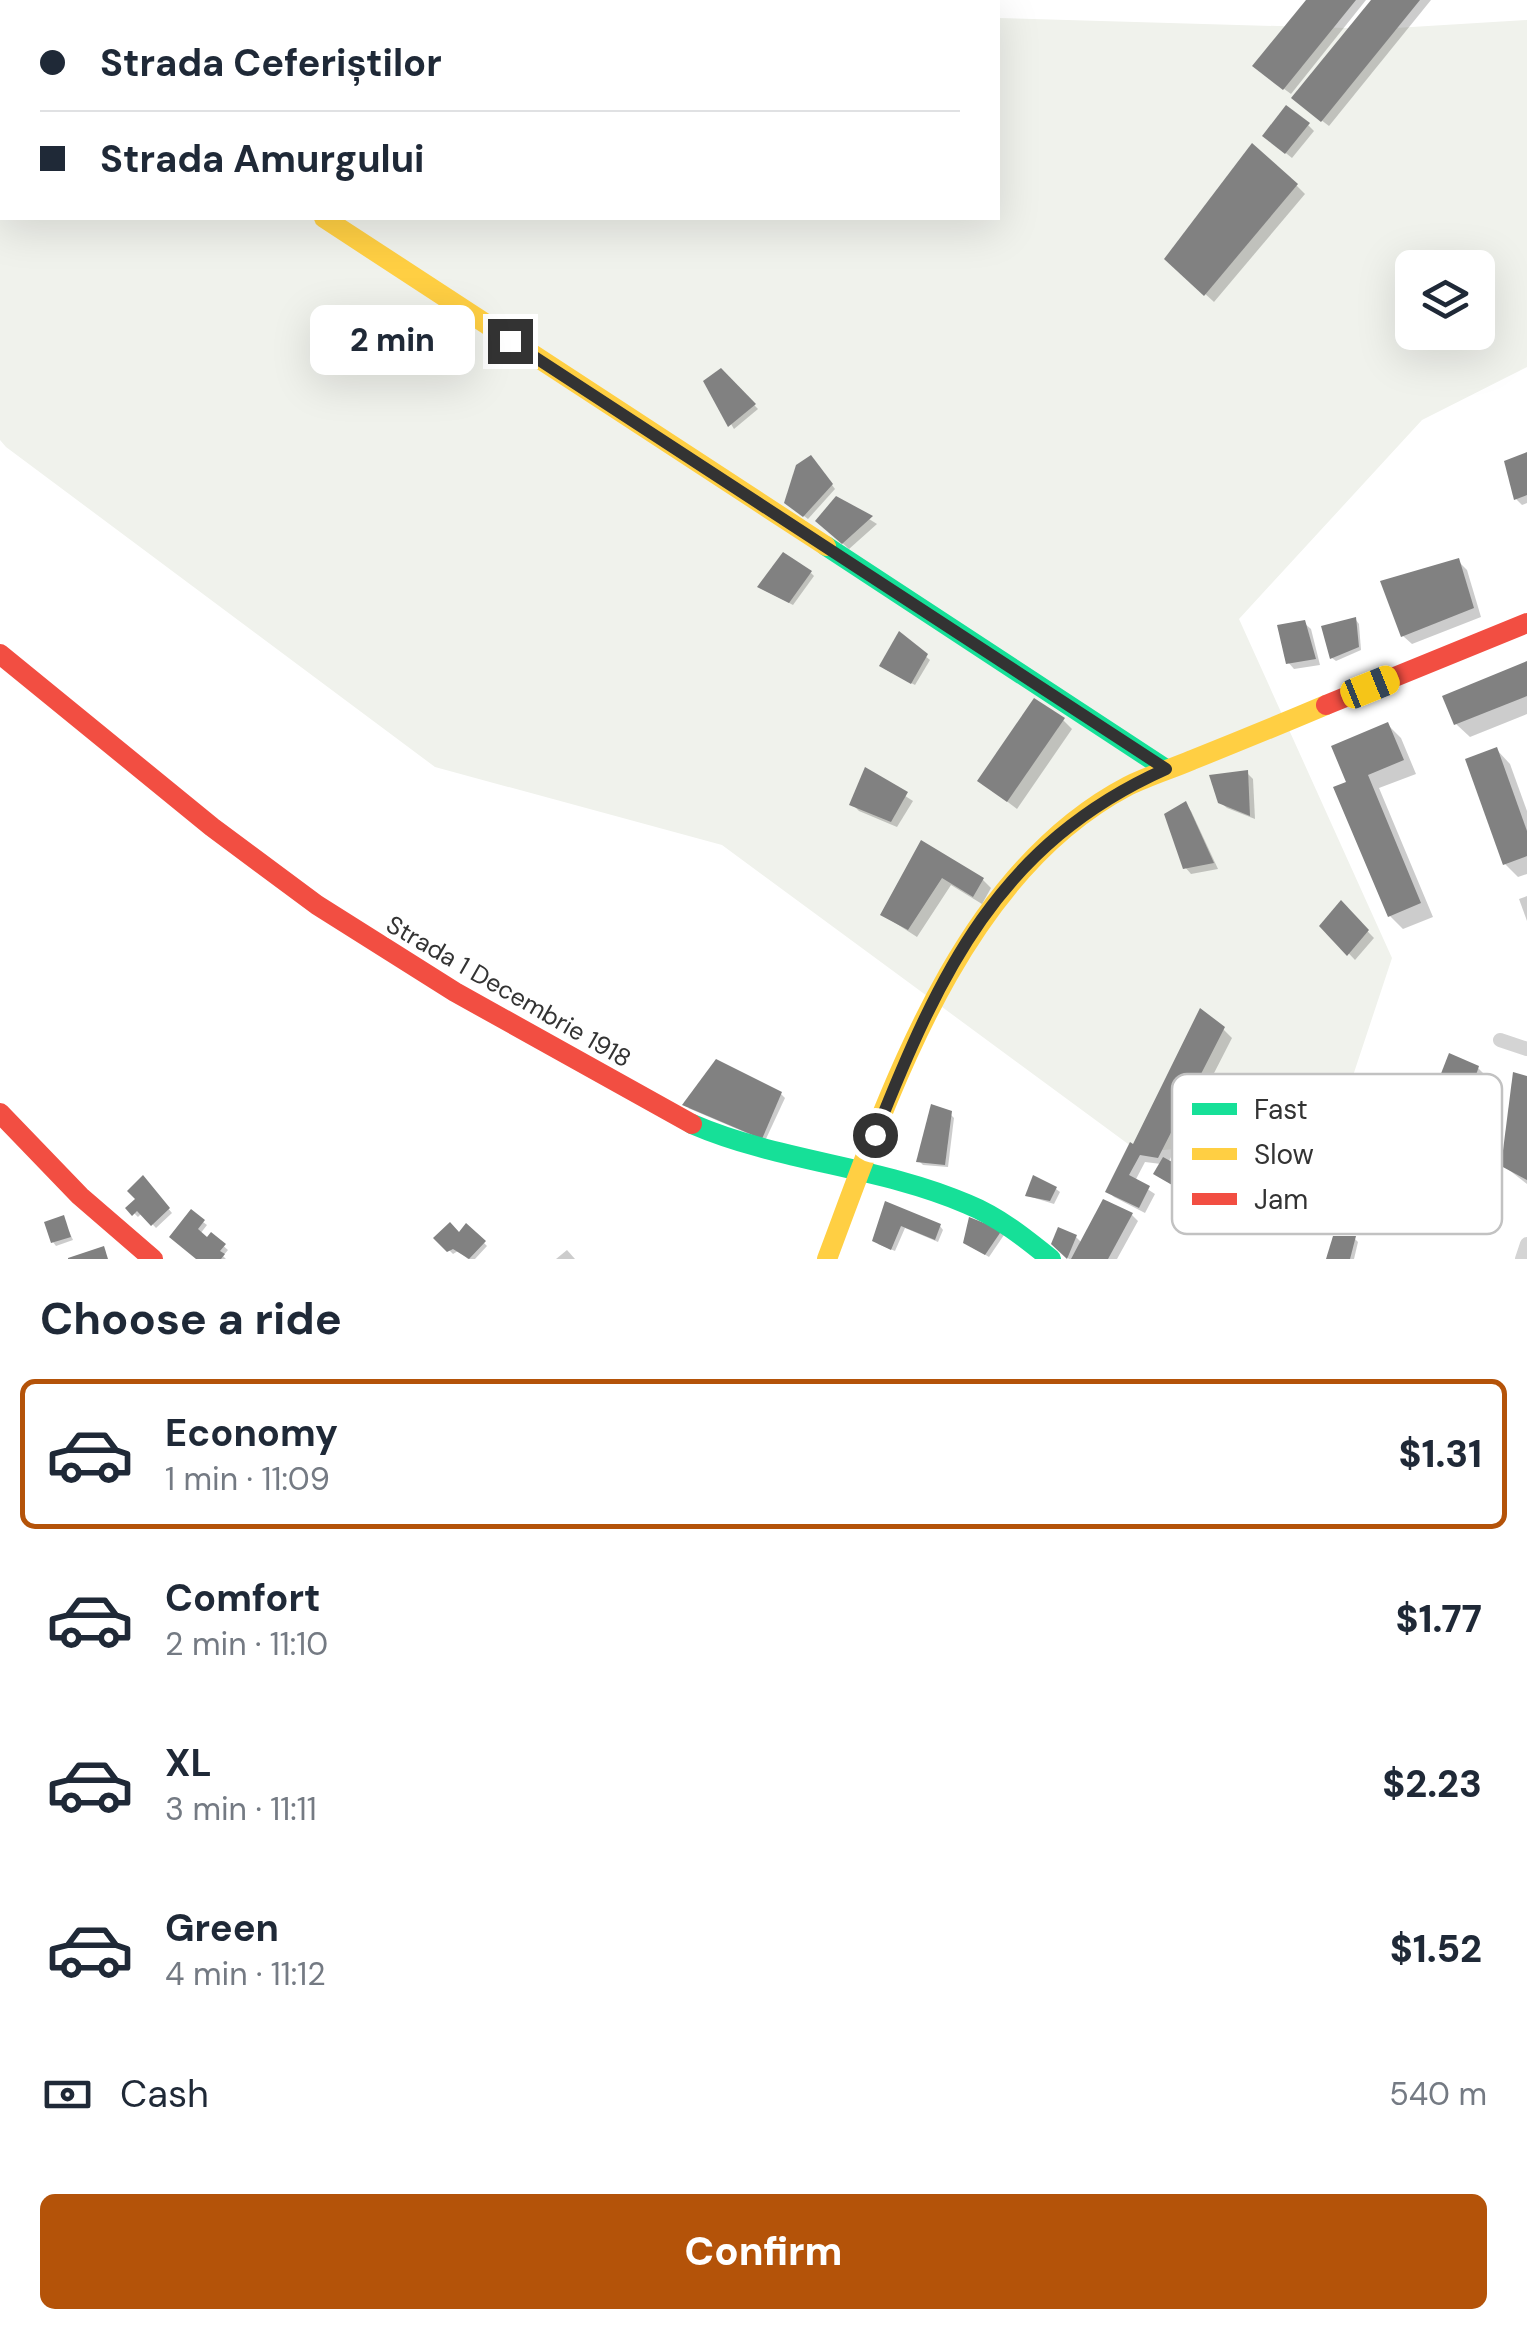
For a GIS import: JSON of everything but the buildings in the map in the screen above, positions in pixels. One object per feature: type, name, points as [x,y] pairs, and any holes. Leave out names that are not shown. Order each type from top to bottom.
[{"type":"street","points":[[327,220],[1166,769]]},
{"type":"street","points":[[827,1259],[916,1031],[960,950],[998,896],[1036,853],[1114,794],[1166,769],[1527,622]]},
{"type":"street","name":"Strada 1 Decembrie 1918","points":[[0,654],[164,791],[283,882],[384,950],[695,1125],[788,1158],[917,1184],[982,1209],[1026,1234],[1051,1259]]},
{"type":"street","points":[[1500,1040],[1527,1049]]},
{"type":"street","points":[[0,1112],[80,1196],[153,1259]]},
{"type":"street","points":[[1522,1259],[1527,1244]]},
{"type":"shaded area","points":[[1000,18],[1379,29],[1527,20],[1527,367],[1422,420],[1239,619],[1392,958],[1354,1074],[1172,1074],[1172,1149],[1139,1152],[722,845],[435,767],[0,440],[0,220],[1000,220]]},
{"type":"traffic: fast","points":[[826,546],[1166,769]]},
{"type":"traffic: fast","points":[[692,1124],[760,1147],[934,1191],[990,1215],[1051,1259]]},
{"type":"traffic: slow","points":[[327,220],[826,546]]},
{"type":"traffic: slow","points":[[827,1259],[905,1060],[975,931],[1019,874],[1069,825],[1128,786],[1326,705]]},
{"type":"traffic: jam","points":[[1326,705],[1527,623]]},
{"type":"traffic: jam","points":[[0,654],[212,827],[317,905],[455,992],[692,1124]]},
{"type":"traffic: jam","points":[[0,1113],[80,1196],[153,1259]]},
{"type":"route","points":[[510,341],[1166,769],[1126,787],[1076,820],[1036,853],[998,896],[942,979],[916,1031],[875,1135]]}]
